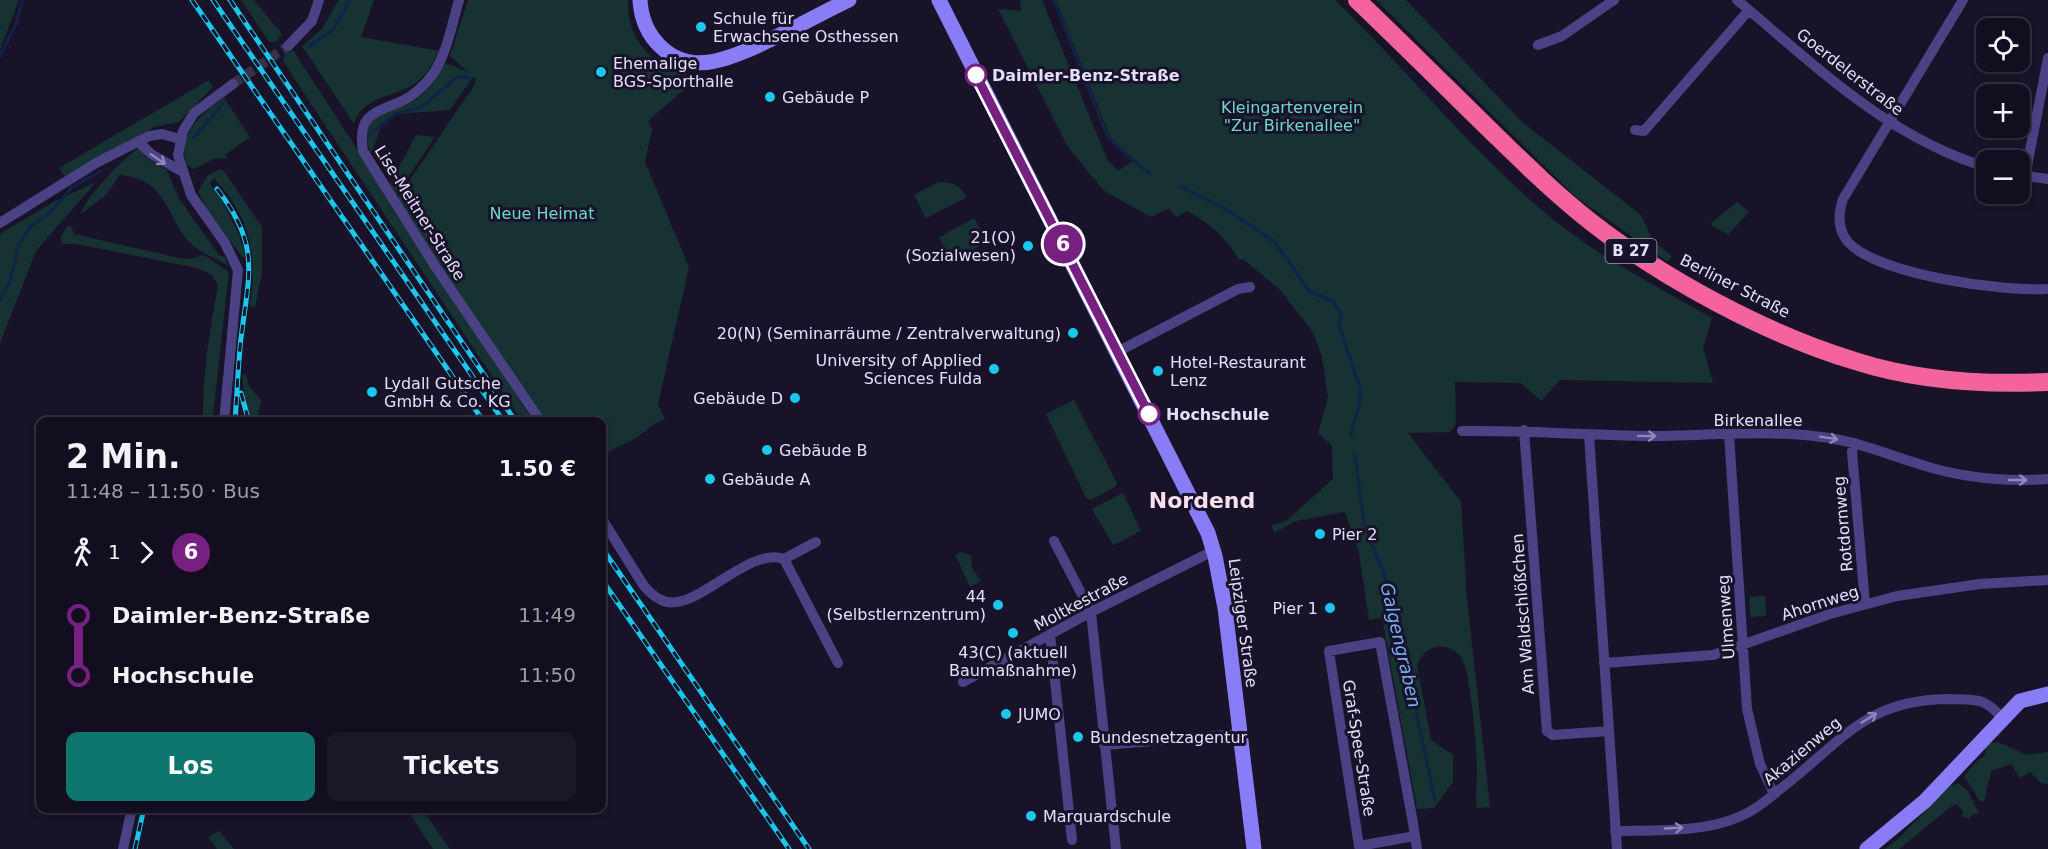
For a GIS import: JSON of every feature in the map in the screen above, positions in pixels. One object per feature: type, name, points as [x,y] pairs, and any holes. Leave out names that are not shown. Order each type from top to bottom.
[{"type":"highway","name":"Berliner Straße","points":[[1357,0],[1566,202],[1647,262],[1704,295],[1804,342],[1872,366],[1933,378],[1976,382],[2048,382]]},
{"type":"main road","points":[[640,0],[645,27],[661,48],[679,58],[701,62],[711,62],[741,51],[849,0]]},
{"type":"main road","name":"Leipziger Straße","points":[[939,0],[1188,490],[1214,551],[1225,608],[1254,849]]},
{"type":"main road","points":[[1867,849],[1925,801],[2020,701],[2048,694]]},
{"type":"street","points":[[291,43],[312,21],[319,0]]},
{"type":"street","name":"Lise-Meitner-Straße","points":[[459,0],[443,54],[434,73],[420,89],[403,100],[375,111],[367,119],[360,137],[363,151],[435,266],[538,417]]},
{"type":"street","points":[[1538,45],[1562,36],[1614,0]]},
{"type":"street","name":"Goerdelerstraße","points":[[1737,0],[1862,105],[1889,124],[1924,144],[1976,163]]},
{"type":"street","points":[[1963,0],[1840,207],[1839,224],[1849,243],[1881,260],[1948,280],[1997,288],[2048,289]]},
{"type":"street","points":[[1635,130],[1644,131],[1749,10]]},
{"type":"street","points":[[2028,150],[2048,58]]},
{"type":"street","points":[[224,417],[238,270],[225,243],[191,195],[181,171],[178,155],[180,139],[194,113],[233,84]]},
{"type":"street","points":[[0,223],[96,163],[121,153],[139,142],[162,134],[180,139]]},
{"type":"street","points":[[139,142],[151,154],[181,171]]},
{"type":"street","points":[[2030,177],[2048,179]]},
{"type":"street","points":[[1117,352],[1238,289],[1250,287]]},
{"type":"street","name":"Birkenallee","points":[[1462,431],[1524,430],[1589,435],[1808,435],[1854,443],[1962,475],[2001,480],[2048,479]]},
{"type":"street","name":"Am Waldschlößchen","points":[[1524,430],[1547,732],[1553,735],[1609,731]]},
{"type":"street","name":"Ulmenweg","points":[[1729,434],[1751,731],[1766,780],[1774,794]]},
{"type":"street","points":[[1589,435],[1617,849]]},
{"type":"street","name":"Rotdornweg","points":[[1854,443],[1852,452],[1865,604]]},
{"type":"street","points":[[606,525],[644,586],[652,595],[668,603],[683,600],[704,591],[751,564],[782,558],[816,542]]},
{"type":"street","points":[[1054,541],[1091,612],[1116,849]]},
{"type":"street","name":"Moltkestraße","points":[[963,682],[1091,612],[1214,551]]},
{"type":"street","points":[[782,558],[838,663]]},
{"type":"street","name":"Ahornweg","points":[[1604,663],[1713,655],[1830,614],[1897,596],[1980,584],[2048,580]]},
{"type":"street","points":[[1050,634],[1072,840]]},
{"type":"street","name":"Graf-Spee-Straße","points":[[1380,642],[1415,836],[1359,846],[1329,651],[1380,642]]},
{"type":"street","name":"Akazienweg","points":[[1616,831],[1688,827],[1723,822],[1756,808],[1854,727],[1890,706],[1936,699],[1981,700],[1991,705],[2002,718]]},
{"type":"street","points":[[1104,745],[1239,734]]},
{"type":"street","points":[[123,849],[131,813]]},
{"type":"street","points":[[1415,836],[1417,849]]},
{"type":"green space","points":[[0,0],[19,0],[0,50]]},
{"type":"green space","points":[[241,0],[254,0],[282,34],[276,42],[269,42]]},
{"type":"green space","points":[[339,0],[374,0],[361,37],[439,51],[419,81],[406,89],[371,103],[358,115],[354,124],[302,46],[321,30]]},
{"type":"green space","name":"Neue Heimat","points":[[468,0],[628,0],[632,27],[644,49],[663,65],[688,75],[687,87],[648,121],[652,129],[645,162],[689,267],[658,404],[665,419],[654,424],[638,437],[606,453],[606,417],[541,417],[396,200],[474,86],[476,79],[473,77],[450,110],[396,114],[382,124],[371,154],[368,146],[368,131],[379,114],[417,99],[431,85],[445,63],[468,72],[450,56]]},
{"type":"green space","name":"Kleingartenverein \"Zur Birkenallee\"","points":[[1020,0],[1042,0],[1107,159],[1118,171],[1134,160],[1110,137],[1056,0],[1335,0],[1484,156],[1556,222],[1599,252],[1712,318],[1703,348],[1713,383],[1560,380],[1541,401],[1521,383],[1455,382],[1456,424],[1450,432],[1408,433],[1461,502],[1467,600],[1490,807],[1477,808],[1477,762],[1473,715],[1469,683],[1461,657],[1448,648],[1436,647],[1424,653],[1417,665],[1431,740],[1453,755],[1453,782],[1434,808],[1417,809],[1382,618],[1369,620],[1359,553],[1345,512],[1296,521],[1274,533],[1272,526],[1287,520],[1333,479],[1332,446],[1318,433],[1328,397],[1322,357],[1313,332],[1280,290],[1243,259],[1239,260],[1223,238],[1204,221],[1187,211],[1176,217],[1169,208],[1151,217],[1104,191],[1068,147],[998,9],[1021,11]]},
{"type":"green space","points":[[1376,0],[1406,0],[1522,122],[1641,215],[1653,241],[1672,256],[1668,262],[1576,197]]},
{"type":"green space","points":[[293,50],[530,417],[519,417],[283,61],[285,54]]},
{"type":"green space","points":[[209,80],[213,87],[179,122],[154,127],[65,177],[59,168]]},
{"type":"green space","points":[[224,98],[250,137],[225,155],[228,159],[215,158],[194,169],[187,165],[185,154],[188,134],[207,110]]},
{"type":"green space","points":[[416,135],[435,137],[396,195],[390,184]]},
{"type":"green space","points":[[140,147],[145,157],[167,170],[178,197],[219,255],[225,257],[228,266],[195,247],[178,227],[158,193],[137,178],[120,175],[106,195],[81,214],[97,188]]},
{"type":"green space","points":[[220,169],[224,171],[262,227],[262,273],[255,307],[250,306],[253,269],[243,222],[236,208],[214,178],[210,183],[236,226],[245,256],[242,257],[207,209],[198,192],[207,176]]},
{"type":"green space","points":[[96,182],[36,251],[0,343],[0,234],[55,201]]},
{"type":"green space","points":[[939,182],[955,185],[967,197],[926,218],[914,195]]},
{"type":"green space","points":[[1737,202],[1749,212],[1728,235],[1710,224]]},
{"type":"green space","points":[[974,218],[987,242],[951,261],[939,237]]},
{"type":"green space","points":[[68,226],[71,226],[74,234],[179,258],[190,259],[204,255],[229,272],[214,417],[203,417],[205,370],[218,285],[212,275],[197,268],[77,244],[63,244],[60,238]]},
{"type":"green space","points":[[242,375],[246,375],[248,385],[261,400],[258,415],[250,417],[246,405]]},
{"type":"green space","points":[[1074,400],[1117,483],[1115,487],[1091,500],[1086,498],[1046,414]]},
{"type":"green space","points":[[1123,493],[1141,531],[1113,545],[1092,509]]},
{"type":"green space","points":[[961,552],[972,556],[971,566],[981,581],[970,587],[955,555]]},
{"type":"green space","points":[[1765,596],[1766,616],[1750,617],[1749,597]]},
{"type":"green space","points":[[1998,742],[2027,755],[2048,752],[2048,784],[2041,783],[2030,772],[2020,778],[2011,764],[1991,771],[1984,801],[1980,801],[1964,776],[1978,760],[1986,755],[1985,744]]},
{"type":"green space","points":[[1958,783],[1967,790],[1979,813],[1973,814],[1969,819],[1962,816],[1963,811],[1957,804],[1899,849],[1884,849],[1897,840],[1950,786]]},
{"type":"green space","points":[[409,813],[425,813],[450,849],[433,849]]},
{"type":"green space","points":[[219,831],[234,849],[217,849],[208,837]]},
{"type":"waterway","points":[[0,56],[15,26],[23,0]]},
{"type":"waterway","points":[[309,46],[333,30],[350,0]]},
{"type":"waterway","name":"Galgengraben","points":[[1054,0],[1108,138],[1150,174]]},
{"type":"waterway","points":[[367,137],[395,114],[422,107],[458,77],[469,78]]},
{"type":"waterway","points":[[194,137],[223,104]]},
{"type":"waterway","points":[[0,301],[10,281],[19,244],[30,227],[51,212],[72,187],[101,171]]},
{"type":"waterway","name":"Galgengraben","points":[[1179,186],[1227,210],[1274,241],[1309,291],[1333,301],[1341,315],[1339,326],[1360,389],[1360,401],[1351,435]]},
{"type":"waterway","name":"Galgengraben","points":[[1355,455],[1364,523],[1392,595],[1435,801]]},
{"type":"tunnel","points":[[233,84],[288,46]]},
{"type":"railway","points":[[192,0],[481,417]]},
{"type":"railway","points":[[213,0],[501,417]]},
{"type":"railway","points":[[230,0],[513,417]]},
{"type":"railway","points":[[217,189],[240,227],[246,244],[248,260],[249,277],[240,348],[235,417]]},
{"type":"railway","points":[[241,393],[248,417]]},
{"type":"railway","points":[[606,554],[809,849]]},
{"type":"railway","points":[[606,586],[789,849]]},
{"type":"railway","points":[[135,849],[143,813]]},
{"type":"bus line","name":"6","points":[[976,75],[1149,414]]},
{"type":"place","name":"Schule für Erwachsene Osthessen","points":[[701,27]]},
{"type":"place","name":"Ehemalige BGS-Sporthalle","points":[[601,72]]},
{"type":"place","name":"Daimler-Benz-Straße","points":[[976,75]]},
{"type":"place","name":"Gebäude P","points":[[770,97]]},
{"type":"place","name":"21(O) (Sozialwesen)","points":[[1028,246]]},
{"type":"place","name":"20(N) (Seminarräume / Zentralverwaltung)","points":[[1073,333]]},
{"type":"place","name":"University of Applied Sciences Fulda","points":[[994,369]]},
{"type":"place","name":"Hotel-Restaurant Lenz","points":[[1158,371]]},
{"type":"place","name":"Lydall Gutsche GmbH & Co. KG","points":[[372,392]]},
{"type":"place","name":"Gebäude D","points":[[795,398]]},
{"type":"place","name":"Hochschule","points":[[1149,414]]},
{"type":"place","name":"Gebäude B","points":[[767,450]]},
{"type":"place","name":"Gebäude A","points":[[710,479]]},
{"type":"place","name":"Pier 2","points":[[1320,534]]},
{"type":"place","name":"44 (Selbstlernzentrum)","points":[[998,605]]},
{"type":"place","name":"Pier 1","points":[[1330,608]]},
{"type":"place","name":"43(C) (aktuell Baumaßnahme)","points":[[1013,633]]},
{"type":"place","name":"JUMO","points":[[1006,714]]},
{"type":"place","name":"Bundesnetzagentur","points":[[1078,737]]},
{"type":"place","name":"Marquardschule","points":[[1031,816]]},
{"type":"district","name":"Nordend","points":[[1202,500]]}]
